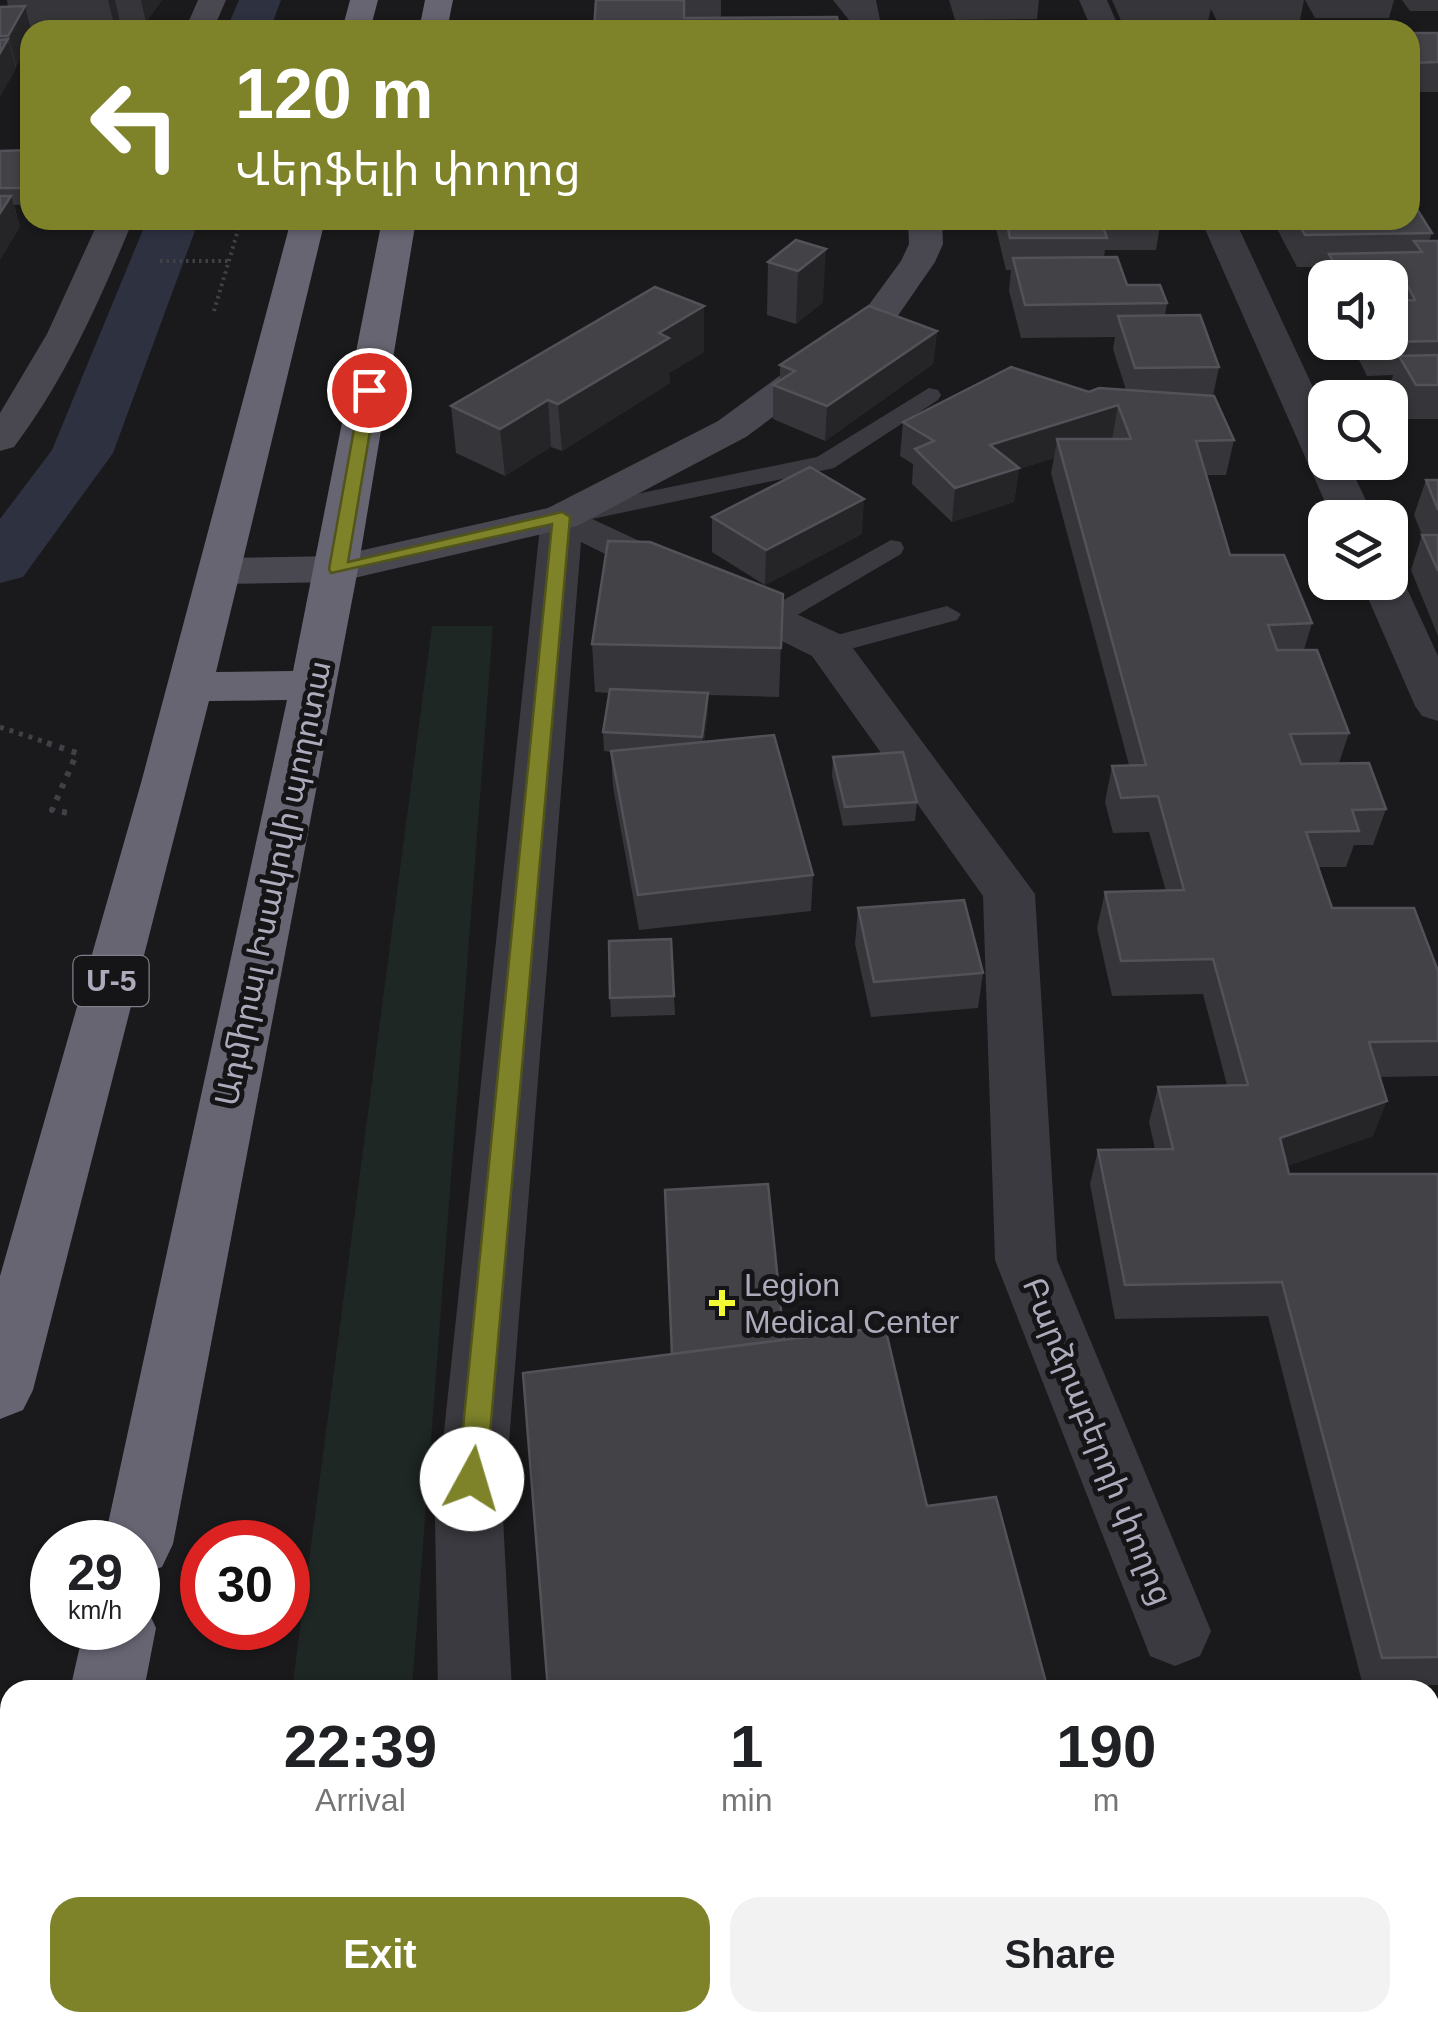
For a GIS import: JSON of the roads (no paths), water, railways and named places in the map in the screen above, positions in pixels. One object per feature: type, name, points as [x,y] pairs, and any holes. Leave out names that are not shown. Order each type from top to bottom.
[{"type":"highway","name":"Մ-5","points":[[0,1390],[220,571],[305,230]]},
{"type":"highway","name":"Ադմիրալ Իսակովի պողոտա","points":[[143,1520],[338,569],[396,230]]},
{"type":"highway","points":[[189,687],[314,685]]},
{"type":"highway","points":[[110,1680],[116,1650]]},
{"type":"street","points":[[0,439],[22,414],[111,230]]},
{"type":"street","points":[[220,571],[338,569],[562,517],[732,429],[873,325],[918,262],[926,244],[925,230]]},
{"type":"street","points":[[1222,230],[1308,420]]},
{"type":"street","points":[[475,1680],[469,1517],[562,517]]},
{"type":"street","name":"Բարձրաբերդի փողոց","points":[[562,517],[828,646],[1009,894],[1026,1260],[1174,1632]]},
{"type":"street","points":[[1390,600],[1438,706]]},
{"type":"lane","points":[[842,0],[859,20]]},
{"type":"lane","points":[[562,517],[825,462],[929,395]]},
{"type":"lane","points":[[772,618],[891,548]]},
{"type":"lane","points":[[828,646],[947,614]]},
{"type":"waterway","points":[[252,20],[260,0]]},
{"type":"waterway","points":[[0,563],[82,453],[169,230]]},
{"type":"place","name":"Legion Medical Center","points":[[722,1303]]}]
